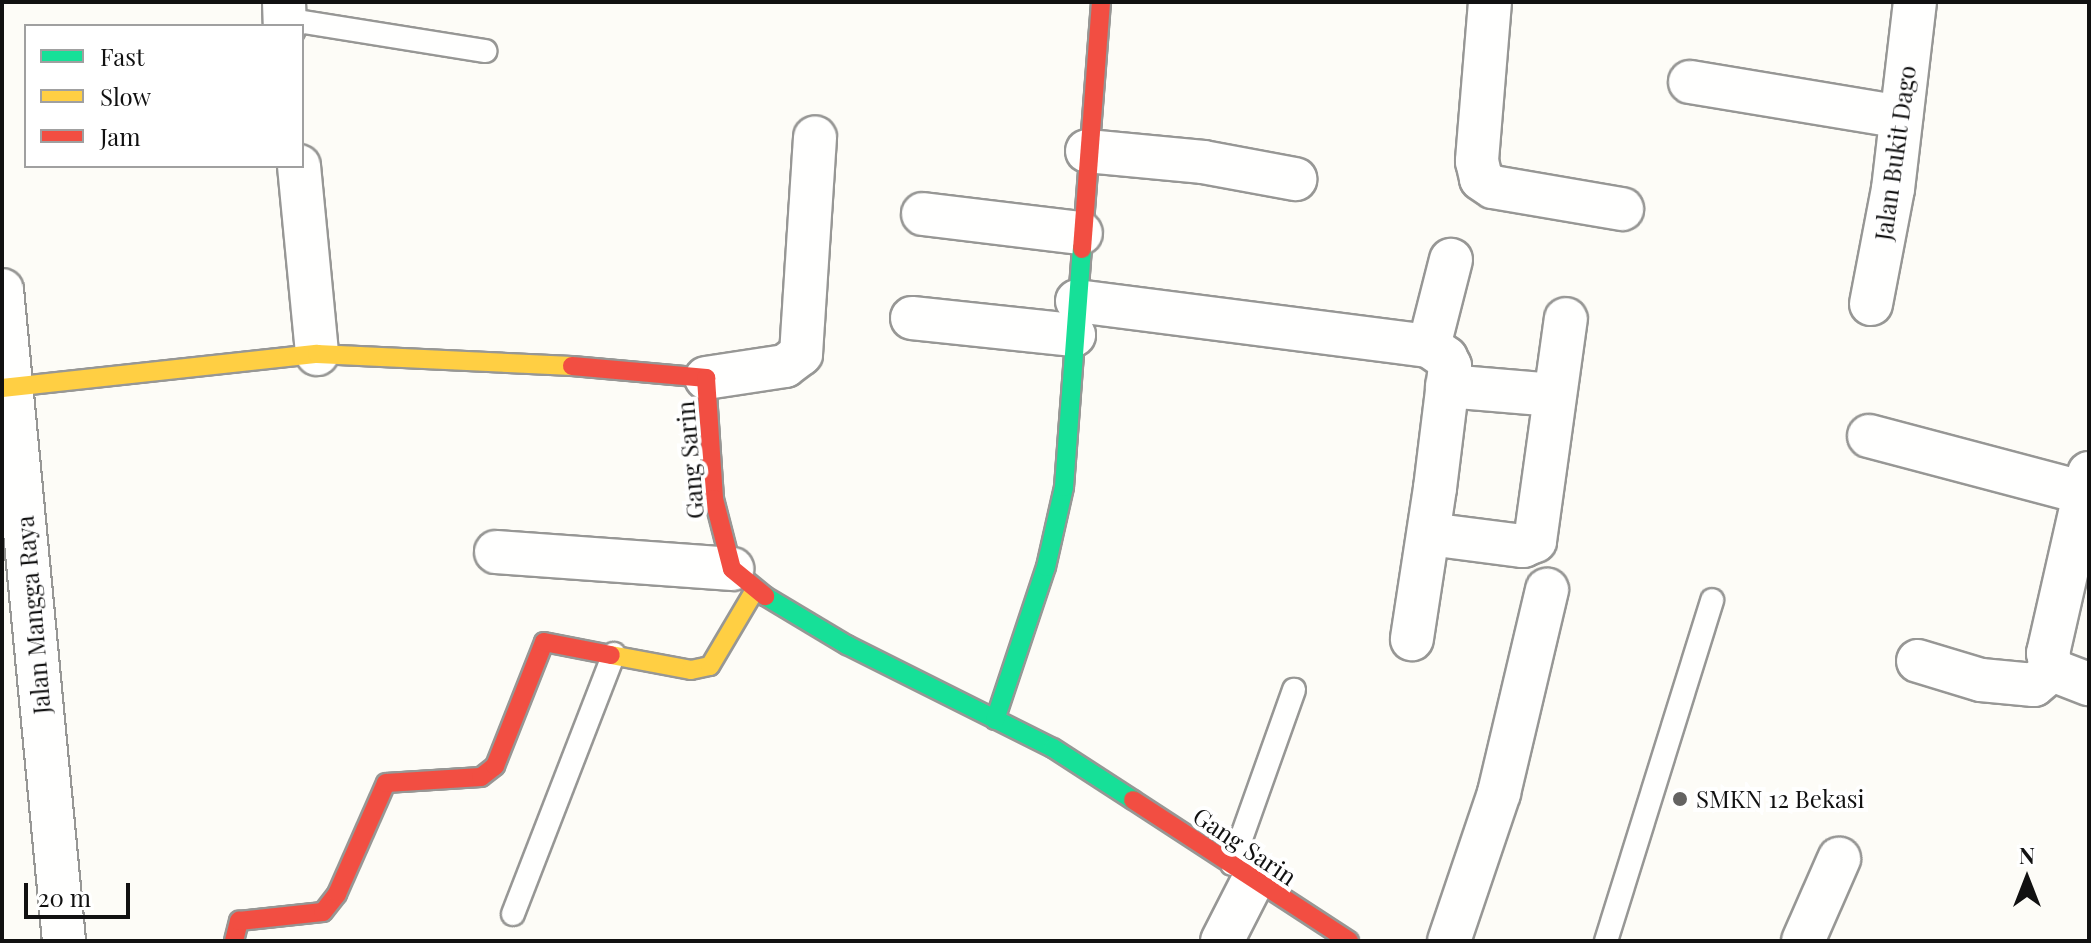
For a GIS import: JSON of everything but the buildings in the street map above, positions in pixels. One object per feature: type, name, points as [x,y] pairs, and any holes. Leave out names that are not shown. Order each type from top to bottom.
[{"type":"street","points":[[995,720],[1046,567],[1064,487],[1087,151],[1101,2]]},
{"type":"street","points":[[1490,2],[1477,161],[1481,179],[1493,187],[1622,209]]},
{"type":"street","name":"Jalan Bukit Dago","points":[[1871,304],[1901,117],[1915,2]]},
{"type":"street","points":[[1690,82],[1901,117]]},
{"type":"street","points":[[706,378],[785,366],[801,354],[815,137]]},
{"type":"street","points":[[1087,151],[1203,162],[1295,179]]},
{"type":"street","points":[[299,168],[317,354]]},
{"type":"street","points":[[923,214],[1081,233]]},
{"type":"street","points":[[1429,346],[1451,260]]},
{"type":"street","name":"Jalan Mangga Raya","points":[[2,290],[8,388],[64,941]]},
{"type":"street","points":[[912,318],[1076,318],[1429,346],[1450,366],[1412,639]]},
{"type":"street","points":[[1429,534],[1523,546],[1535,541],[1566,319]]},
{"type":"street","name":"Gang Sarin","points":[[8,388],[317,354],[613,368],[706,378],[714,499],[743,579],[847,645],[1053,748],[1349,941]]},
{"type":"street","points":[[1447,386],[1554,395]]},
{"type":"street","points":[[1869,436],[2087,483],[2048,653],[2070,677],[2034,685],[1981,680],[1918,661]]},
{"type":"street","points":[[234,941],[239,921],[323,912],[337,894],[386,783],[481,777],[495,766],[544,642],[691,670],[710,666],[743,579],[496,552]]},
{"type":"street","points":[[1449,941],[1499,793],[1547,590]]},
{"type":"street","points":[[1803,941],[1839,859]]},
{"type":"street","points":[[1222,941],[1242,873]]},
{"type":"lane","points":[[285,16],[485,51]]},
{"type":"lane","points":[[1606,941],[1712,600]]},
{"type":"lane","points":[[513,914],[614,654]]},
{"type":"lane","points":[[1242,873],[1294,690]]},
{"type":"traffic: fast","points":[[995,720],[1046,567],[1064,487],[1082,249]]},
{"type":"traffic: fast","points":[[765,596],[847,645],[1053,748],[1133,800]]},
{"type":"traffic: slow","points":[[2,388],[317,354],[572,366]]},
{"type":"traffic: slow","points":[[611,655],[691,670],[710,666],[755,590]]},
{"type":"traffic: jam","points":[[1082,249],[1101,2]]},
{"type":"traffic: jam","points":[[572,366],[706,378],[714,499],[732,569],[765,596]]},
{"type":"traffic: jam","points":[[234,941],[239,921],[323,912],[337,894],[386,783],[481,777],[495,766],[544,642],[611,655]]},
{"type":"traffic: jam","points":[[1133,800],[1349,941]]},
{"type":"place","name":"SMKN 12 Bekasi","points":[[1680,799]]}]
